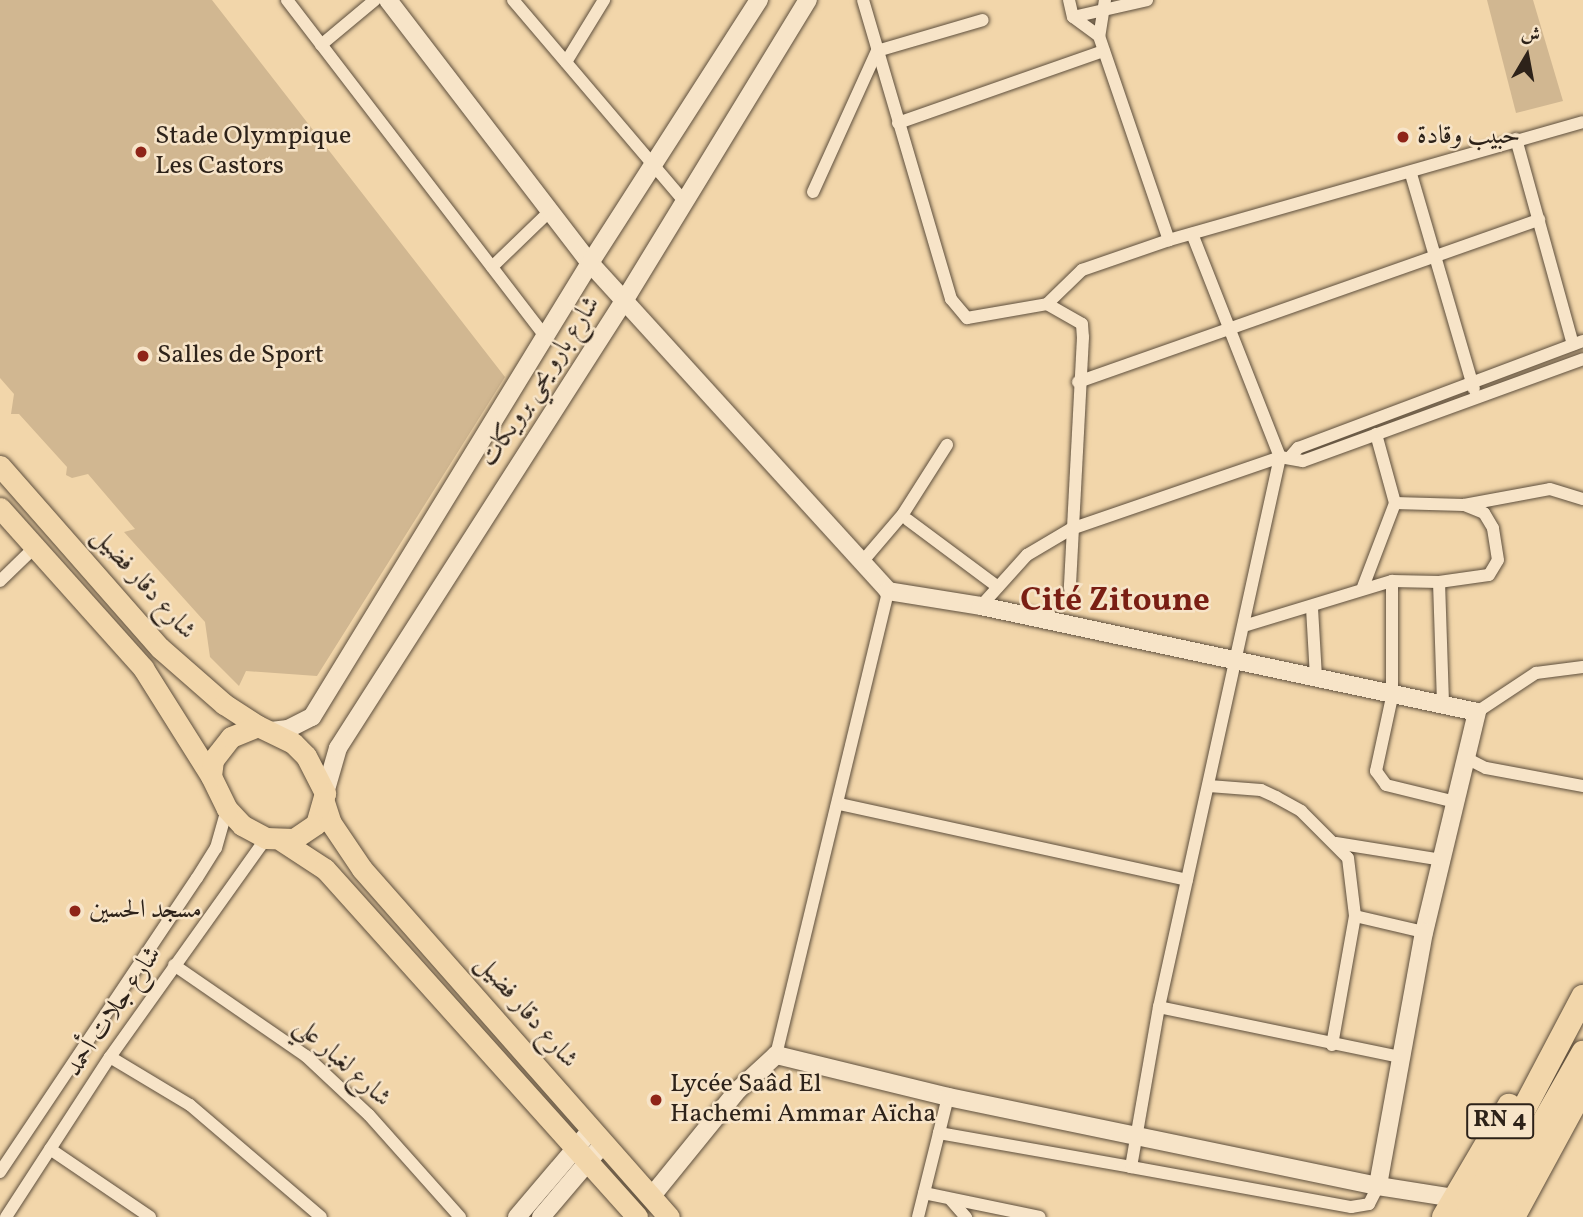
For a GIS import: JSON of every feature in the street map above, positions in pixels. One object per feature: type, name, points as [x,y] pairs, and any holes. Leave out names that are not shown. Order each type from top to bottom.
[{"type":"highway","name":"RN 4","points":[[1455,1211],[1518,1091],[1564,1029],[1583,997]]},
{"type":"highway","name":"RN 4","points":[[1490,1217],[1583,1053]]},
{"type":"highway","name":"RN 4","points":[[1513,1217],[1583,1087]]},
{"type":"main road","name":"شارع دقار فضيل","points":[[0,466],[160,648],[224,704],[265,729]]},
{"type":"main road","name":"شارع دقار فضيل","points":[[0,508],[143,668],[211,776]]},
{"type":"main road","points":[[265,729],[306,756],[325,798],[306,834],[274,839],[227,809],[211,776],[213,761],[231,737],[265,729]]},
{"type":"main road","name":"شارع دقار فضيل","points":[[325,798],[343,842],[669,1217]]},
{"type":"main road","name":"شارع دقار فضيل","points":[[274,839],[325,869],[637,1217]]},
{"type":"street","points":[[287,0],[545,336]]},
{"type":"street","points":[[321,45],[375,0]]},
{"type":"street","points":[[388,0],[590,263],[888,591],[981,606],[1392,696],[1477,712]]},
{"type":"street","points":[[513,0],[683,200]]},
{"type":"street","points":[[566,62],[604,0]]},
{"type":"street","name":"شارع بارو يحي برويكات","points":[[265,729],[298,725],[312,716],[590,263],[759,0]]},
{"type":"street","name":"شارع بارو يحي برويكات","points":[[325,798],[338,748],[624,301],[683,200],[808,0]]},
{"type":"street","points":[[863,0],[898,123],[958,311],[967,318],[1046,304],[1082,270],[1169,240],[1411,174],[1516,139],[1583,122]]},
{"type":"street","points":[[1069,0],[1073,17],[1099,36]]},
{"type":"street","points":[[1073,17],[1104,6],[1147,0]]},
{"type":"street","points":[[1104,6],[1099,36],[1169,240]]},
{"type":"street","points":[[813,192],[877,51],[983,20]]},
{"type":"street","points":[[898,123],[1104,51]]},
{"type":"street","points":[[981,606],[1027,555],[1071,530],[1286,456],[1298,448],[1471,381],[1578,343],[1516,139]]},
{"type":"street","points":[[1411,174],[1477,396]]},
{"type":"street","points":[[492,267],[550,211]]},
{"type":"street","points":[[1078,382],[1230,331],[1539,220]]},
{"type":"street","points":[[1131,1167],[1159,1007],[1286,456],[1230,331],[1192,234]]},
{"type":"street","points":[[1046,304],[1082,324],[1070,589]]},
{"type":"street","points":[[1286,456],[1303,461],[1583,359]]},
{"type":"street","points":[[1363,587],[1395,503],[1376,434]]},
{"type":"street","points":[[862,562],[903,514],[947,445]]},
{"type":"street","points":[[1395,503],[1464,505],[1550,489],[1583,499]]},
{"type":"street","points":[[1247,625],[1312,608],[1363,587],[1392,581],[1439,582],[1489,575],[1496,569],[1493,528],[1484,513],[1464,505]]},
{"type":"street","points":[[908,520],[998,587]]},
{"type":"street","points":[[0,581],[35,547]]},
{"type":"street","points":[[1392,581],[1392,696],[1376,771],[1379,780],[1455,802]]},
{"type":"street","points":[[1439,582],[1443,705]]},
{"type":"street","points":[[651,1196],[738,1090],[776,1055],[839,804],[888,591]]},
{"type":"street","points":[[1312,608],[1315,677]]},
{"type":"street","points":[[939,1133],[1351,1207],[1369,1204],[1378,1186],[1424,932],[1477,712],[1536,673],[1583,667]]},
{"type":"street","points":[[1466,758],[1486,768],[1583,786]]},
{"type":"street","points":[[1209,786],[1261,790],[1301,811],[1336,843],[1348,858],[1355,916],[1332,1045]]},
{"type":"street","points":[[839,804],[1187,880]]},
{"type":"street","name":"شارع جلات أحمد","points":[[0,1171],[216,848],[227,809]]},
{"type":"street","name":"شارع جلات أحمد","points":[[6,1217],[110,1057],[174,965],[274,839]]},
{"type":"street","points":[[1336,843],[1442,860]]},
{"type":"street","points":[[1355,916],[1424,932]]},
{"type":"street","name":"شارع لغبار علي","points":[[174,965],[306,1056],[369,1115],[460,1217]]},
{"type":"street","points":[[1159,1007],[1332,1045],[1401,1057]]},
{"type":"street","points":[[776,1055],[948,1097],[1378,1186],[1455,1211]]},
{"type":"street","points":[[110,1057],[190,1104],[321,1217]]},
{"type":"street","points":[[918,1217],[948,1097]]},
{"type":"street","points":[[517,1217],[581,1156],[598,1136]]},
{"type":"street","points":[[50,1149],[150,1217]]},
{"type":"street","points":[[541,1217],[581,1156]]},
{"type":"street","points":[[924,1193],[1040,1217]]},
{"type":"street","points":[[951,1199],[967,1217]]},
{"type":"shaded area","points":[[0,0],[212,0],[505,377],[317,676],[246,671],[239,686],[210,657],[205,622],[124,532],[135,529],[88,474],[72,478],[66,475],[67,467],[19,414],[11,414],[14,394],[0,378]]},
{"type":"shaded area","points":[[1487,0],[1533,0],[1563,101],[1516,113]]},
{"type":"place","name":"حبيب وقادة","points":[[1403,137]]},
{"type":"place","name":"Stade Olympique Les Castors","points":[[141,152]]},
{"type":"place","name":"Salles de Sport","points":[[143,356]]},
{"type":"place","name":"مسجد الحسين","points":[[75,911]]},
{"type":"place","name":"Lycée Saâd El Hachemi Ammar Aïcha","points":[[656,1100]]},
{"type":"district","name":"Cité Zitoune","points":[[1115,603]]}]
